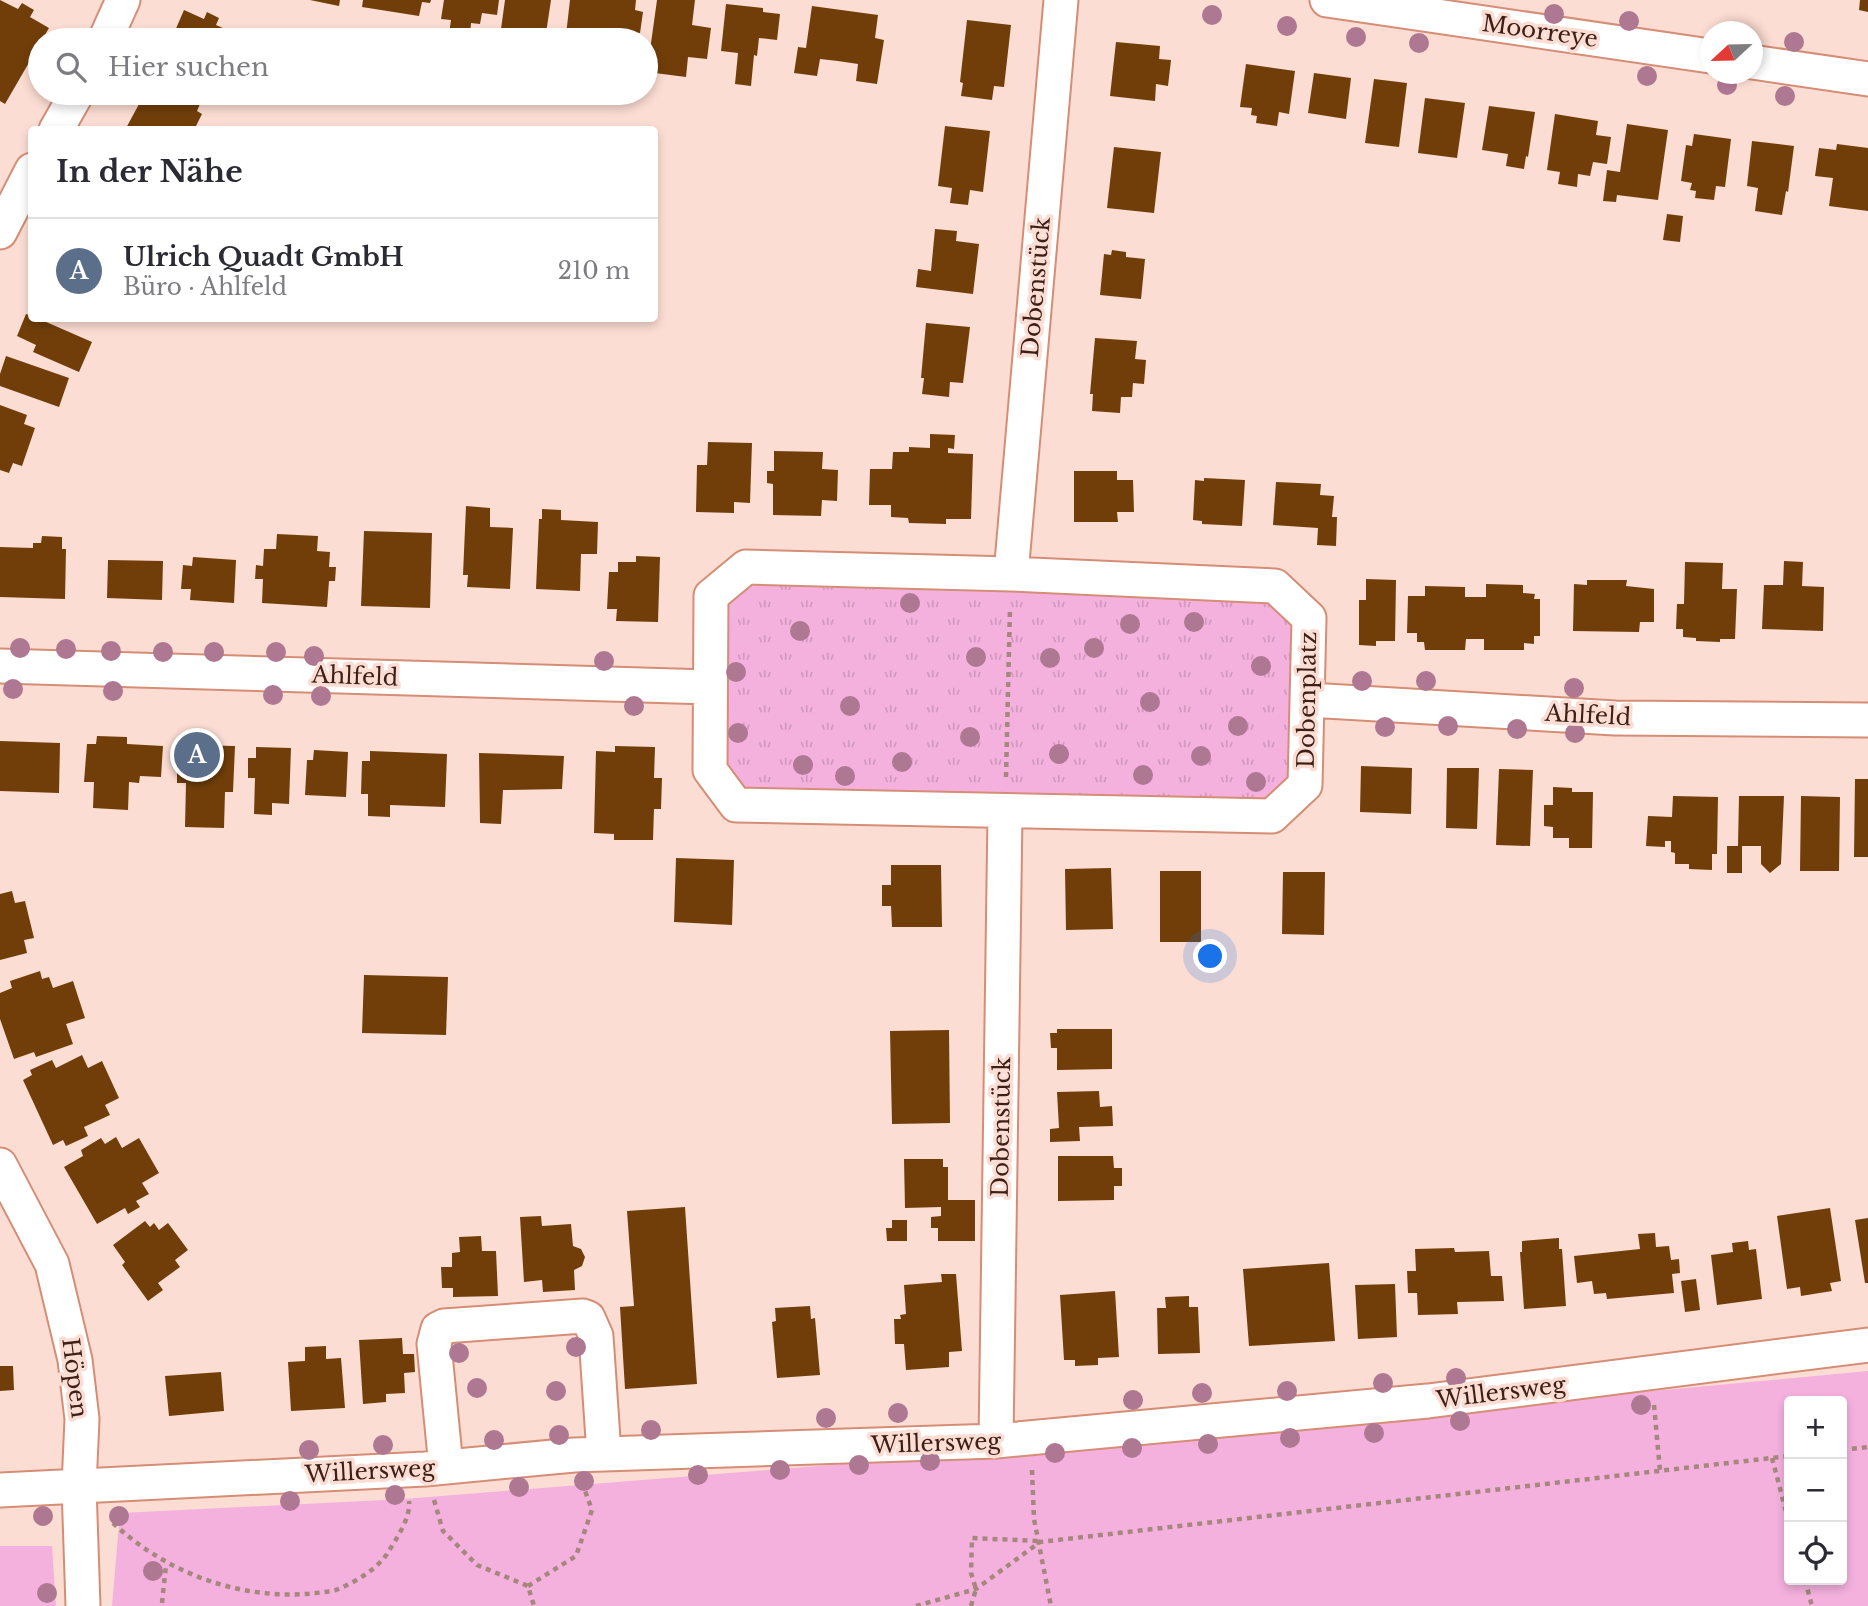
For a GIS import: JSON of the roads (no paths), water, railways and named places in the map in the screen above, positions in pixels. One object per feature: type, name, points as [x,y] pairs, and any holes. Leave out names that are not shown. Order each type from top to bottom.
[{"type":"street","points":[[110,28],[123,0]]},
{"type":"street","name":"Dobenstück","points":[[1011,573],[1061,0]]},
{"type":"street","name":"Moorreye","points":[[1327,0],[1700,55]]},
{"type":"street","points":[[1763,64],[1868,79]]},
{"type":"street","points":[[58,126],[70,105]]},
{"type":"street","points":[[0,232],[28,178]]},
{"type":"street","name":"Dobenplatz","points":[[746,567],[1011,573],[1275,586],[1309,618],[1305,785],[1272,817],[736,805],[710,770],[712,596],[746,567]]},
{"type":"street","name":"Ahlfeld","points":[[0,666],[709,687]]},
{"type":"street","name":"Ahlfeld","points":[[1309,700],[1615,718],[1868,720]]},
{"type":"street","name":"Dobenstück","points":[[996,1441],[1005,813]]},
{"type":"street","name":"Höpen","points":[[0,1165],[52,1264],[75,1360],[82,1419],[79,1489],[83,1606]]},
{"type":"street","points":[[426,1468],[434,1344],[438,1329],[444,1326],[583,1316],[588,1318],[596,1336],[589,1455]]},
{"type":"street","name":"Willersweg","points":[[0,1490],[79,1489],[426,1468],[589,1455],[996,1441],[1428,1401],[1868,1345]]},
{"type":"place","name":"Ulrich Quadt GmbH","points":[[197,755]]}]
